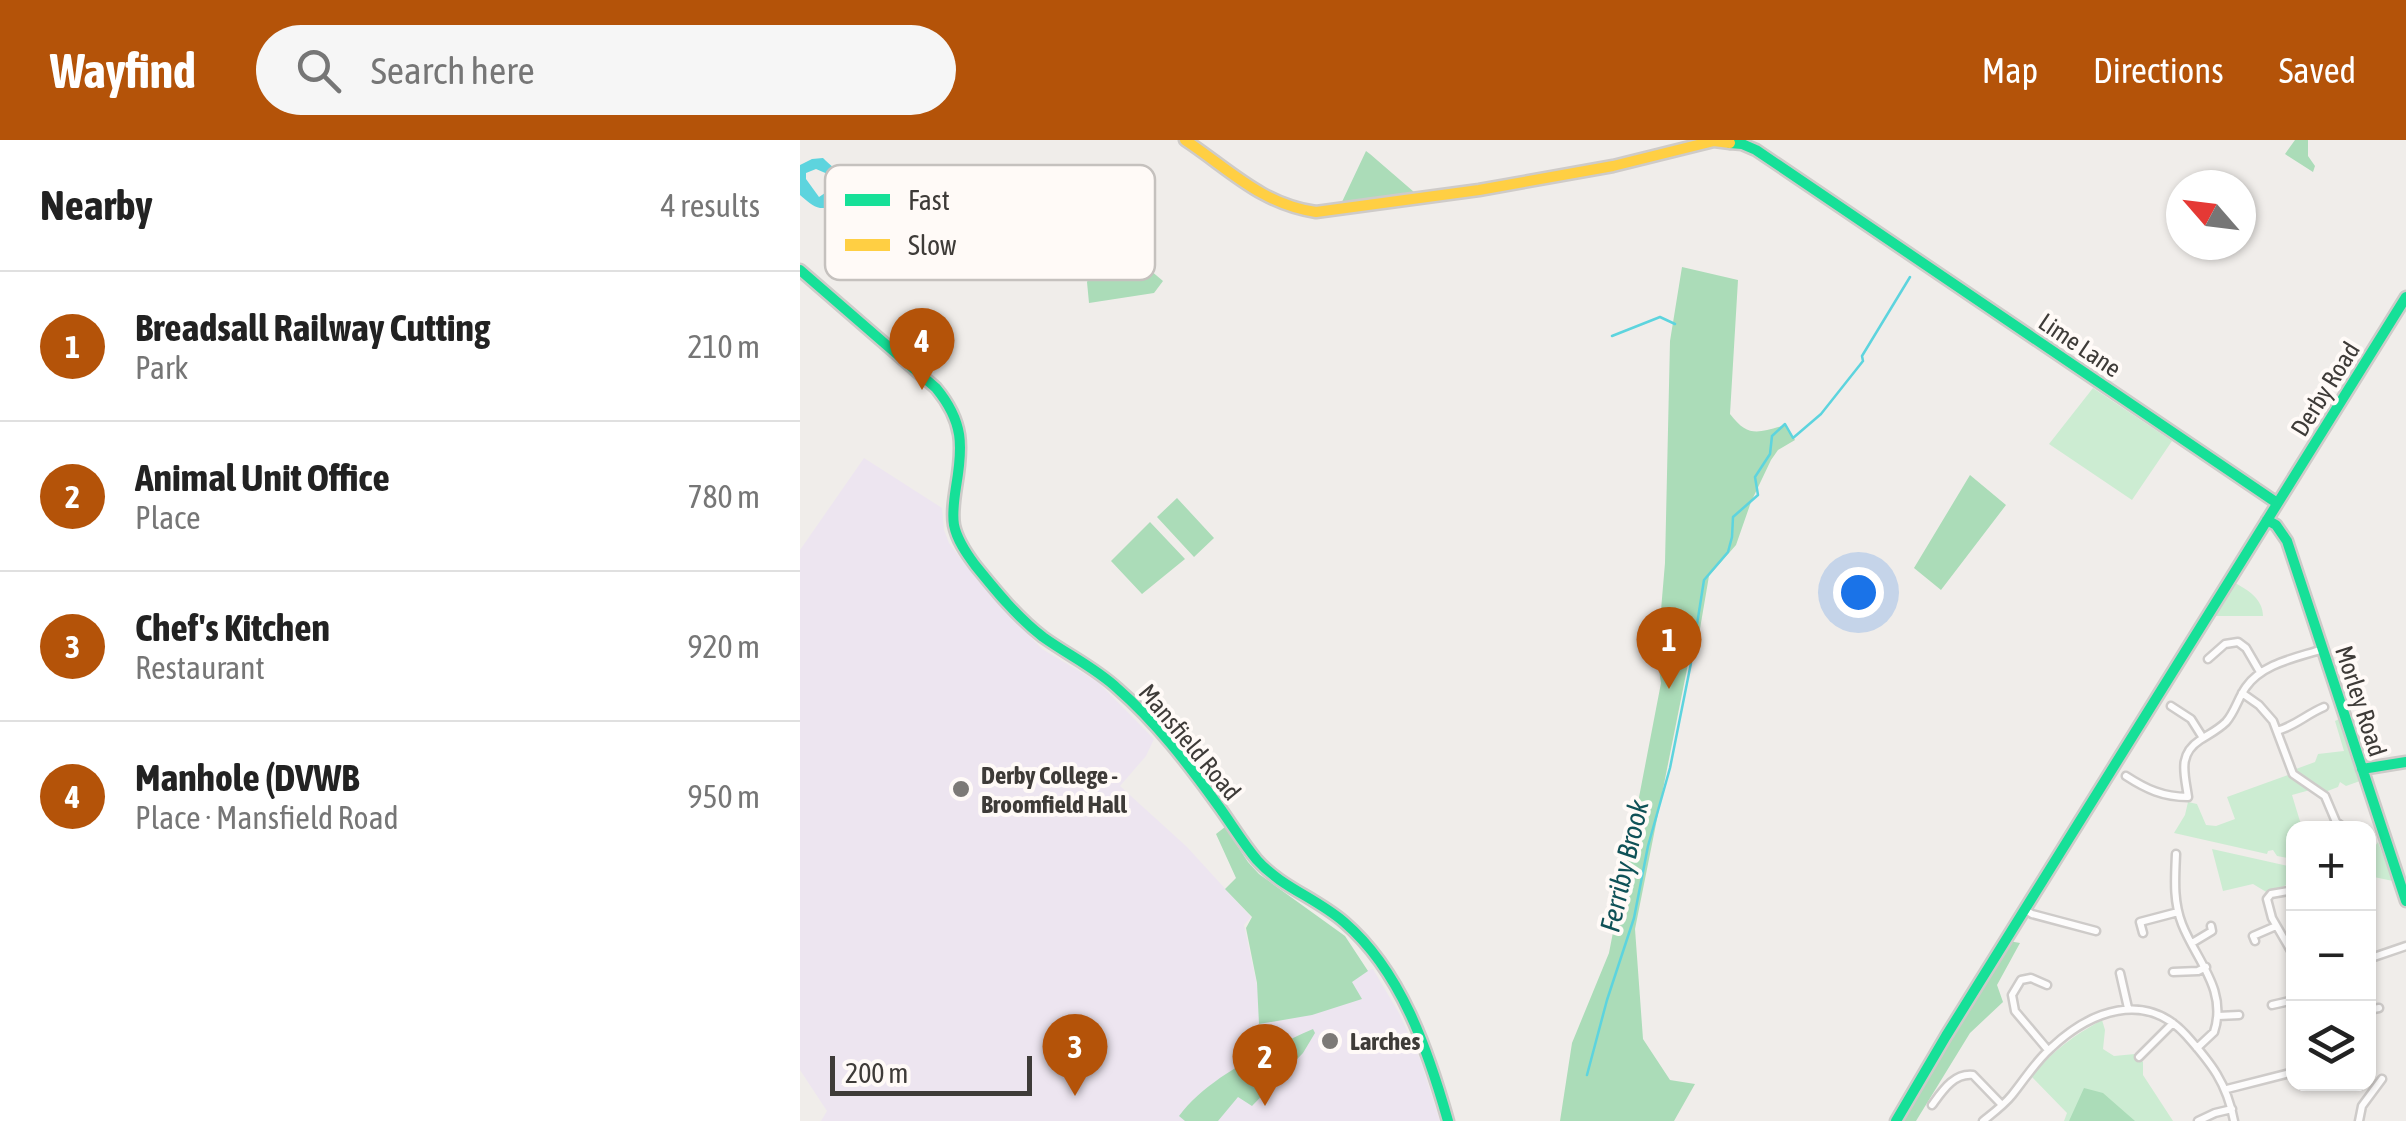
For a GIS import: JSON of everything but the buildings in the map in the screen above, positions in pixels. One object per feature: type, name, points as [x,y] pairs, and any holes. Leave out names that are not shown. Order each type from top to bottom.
[{"type":"street","name":"Lime Lane","points":[[1186,140],[1268,200],[1316,212],[1480,190],[1613,166],[1714,141],[1742,144],[1793,174],[2277,503]]},
{"type":"street","name":"Mansfield Road","points":[[800,270],[926,379],[954,411],[962,445],[954,525],[974,564],[1034,630],[1128,697],[1193,773],[1262,866],[1337,916],[1368,946],[1424,1044],[1448,1121]]},
{"type":"street","name":"Derby Road","points":[[2277,503],[2406,296]]},
{"type":"street","points":[[1896,1121],[2277,503]]},
{"type":"street","name":"Morley Road","points":[[2267,520],[2286,541],[2406,901]]},
{"type":"street","points":[[2208,660],[2212,648],[2229,642],[2243,645],[2260,672]]},
{"type":"street","points":[[2126,776],[2136,786],[2188,797],[2184,760],[2190,748],[2227,720],[2242,692],[2260,672],[2323,649]]},
{"type":"street","points":[[2242,692],[2266,712],[2290,770],[2325,796],[2336,821]]},
{"type":"street","points":[[2171,706],[2178,716],[2191,719],[2202,738]]},
{"type":"street","points":[[2277,731],[2295,725],[2324,706]]},
{"type":"street","points":[[2362,768],[2406,762]]},
{"type":"street","points":[[2176,854],[2174,893],[2178,912],[2214,987],[2218,1016],[2212,1035],[2197,1048]]},
{"type":"street","points":[[2286,891],[2271,894],[2268,899],[2268,907],[2286,943]]},
{"type":"street","points":[[2024,909],[2096,931]]},
{"type":"street","points":[[2143,933],[2140,922],[2178,912]]},
{"type":"street","points":[[2192,943],[2212,931],[2212,926]]},
{"type":"street","points":[[2255,941],[2253,936],[2276,926]]},
{"type":"street","points":[[2376,955],[2406,946]]},
{"type":"street","points":[[2174,972],[2206,967]]},
{"type":"street","points":[[2120,973],[2128,1008]]},
{"type":"street","points":[[2047,985],[2031,978],[2022,980],[2012,996],[2016,1011],[2048,1050]]},
{"type":"street","points":[[2272,1005],[2290,1001]]},
{"type":"street","points":[[1983,1121],[2002,1105],[2048,1050],[2078,1026],[2128,1008],[2159,1013],[2174,1022],[2216,1070],[2226,1089],[2234,1121]]},
{"type":"street","points":[[2218,1016],[2239,1015]]},
{"type":"street","points":[[2139,1056],[2174,1022]]},
{"type":"street","points":[[1932,1105],[1960,1075],[1974,1070],[2002,1105]]},
{"type":"street","points":[[2226,1089],[2286,1074]]},
{"type":"street","points":[[2360,1121],[2362,1106],[2382,1079]]},
{"type":"street","points":[[2198,1121],[2232,1109]]},
{"type":"shaded area","name":"Derby College - Broomfield Hall","points":[[864,458],[942,508],[949,543],[979,582],[1042,649],[1098,682],[1154,739],[1146,756],[1120,786],[1187,847],[1251,917],[1244,925],[1259,994],[1373,969],[1420,1059],[1440,1121],[821,1121],[827,1111],[800,1070],[800,550]]},
{"type":"green space","points":[[2295,140],[2308,140],[2313,172],[2285,154]]},
{"type":"green space","points":[[1366,151],[1370,154],[1414,192],[1341,204]]},
{"type":"green space","points":[[1682,267],[1738,280],[1730,414],[1755,432],[1786,425],[1795,440],[1778,450],[1771,460],[1736,545],[1709,576],[1635,929],[1643,1039],[1670,1080],[1695,1084],[1674,1121],[1560,1121],[1572,1043],[1609,953],[1661,683],[1657,657],[1665,563],[1670,341]]},
{"type":"green space","points":[[1155,274],[1163,281],[1154,293],[1089,303],[1087,282],[1155,280]]},
{"type":"green space","points":[[2093,388],[2172,441],[2132,500],[2049,444]]},
{"type":"green space","points":[[1970,475],[2006,505],[1941,590],[1914,568]]},
{"type":"green space","points":[[1177,498],[1214,538],[1194,557],[1157,517]]},
{"type":"green space","points":[[1150,522],[1185,559],[1142,594],[1111,561]]},
{"type":"green space","points":[[2235,583],[2258,600],[2263,616],[2214,616]]},
{"type":"green space","points":[[2339,719],[2360,781],[2346,786],[2340,782],[2338,787],[2325,792],[2296,769],[2315,762],[2318,754],[2344,751],[2335,721]]},
{"type":"green space","points":[[2288,775],[2310,790],[2292,795],[2300,821],[2286,821],[2286,858],[2277,856],[2273,850],[2267,854],[2174,833],[2188,802],[2197,804],[2206,825],[2216,826],[2235,819],[2227,797]]},
{"type":"green space","points":[[1225,827],[1259,874],[1345,936],[1368,971],[1352,982],[1362,999],[1312,1015],[1259,1024],[1257,983],[1246,928],[1252,917],[1225,889],[1236,878],[1216,834]]},
{"type":"green space","points":[[2378,842],[2393,881],[2376,877]]},
{"type":"green space","points":[[2212,849],[2286,865],[2286,885],[2268,893],[2253,884],[2223,891]]},
{"type":"green space","points":[[2009,941],[2020,943],[1997,985],[2003,1002],[1970,1033],[1916,1121],[1901,1121]]},
{"type":"green space","points":[[2102,1020],[2103,1049],[2114,1056],[2135,1054],[2143,1062],[2143,1075],[2173,1121],[2064,1121],[2067,1113],[2031,1076],[2064,1045]]},
{"type":"green space","points":[[1313,1029],[1315,1033],[1303,1053],[1252,1106],[1238,1097],[1218,1121],[1185,1121],[1179,1116],[1223,1076]]},
{"type":"green space","points":[[2084,1088],[2103,1093],[2135,1121],[2069,1121]]},
{"type":"water","points":[[823,158],[830,165],[825,165],[825,173],[816,169],[806,173],[819,197],[825,193],[825,208],[800,195],[800,165]]},
{"type":"waterway","name":"Ferriby Brook","points":[[1692,656],[1704,580],[1728,552],[1733,517],[1758,495],[1755,477],[1770,454],[1772,436],[1785,424],[1793,438],[1821,414],[1863,361],[1862,356],[1910,277]]},
{"type":"waterway","points":[[1612,336],[1660,317],[1675,324]]},
{"type":"waterway","name":"Ferriby Brook","points":[[1587,1075],[1634,918],[1691,663]]},
{"type":"traffic: fast","points":[[1730,143],[1756,150],[2277,503]]},
{"type":"traffic: fast","points":[[800,270],[945,400],[956,423],[960,447],[954,525],[965,551],[991,584],[1033,629],[1101,675],[1132,702],[1183,759],[1257,860],[1277,878],[1344,922],[1381,964],[1410,1013],[1448,1121]]},
{"type":"traffic: fast","points":[[1896,1121],[2406,297]]},
{"type":"traffic: fast","points":[[2267,520],[2276,525],[2287,541],[2406,901]]},
{"type":"traffic: fast","points":[[2362,769],[2406,762]]},
{"type":"traffic: slow","points":[[1185,140],[1262,193],[1316,212],[1479,190],[1613,166],[1714,141],[1730,143]]},
{"type":"place","name":"Manhole (DVWB","points":[[922,390]]},
{"type":"place","name":"Breadsall Railway Cutting","points":[[1669,689]]},
{"type":"place","name":"Derby College - Broomfield Hall","points":[[961,789]]},
{"type":"place","name":"Larches","points":[[1330,1041]]},
{"type":"place","name":"Chef's Kitchen","points":[[1075,1096]]},
{"type":"place","name":"Animal Unit Office","points":[[1265,1106]]}]
